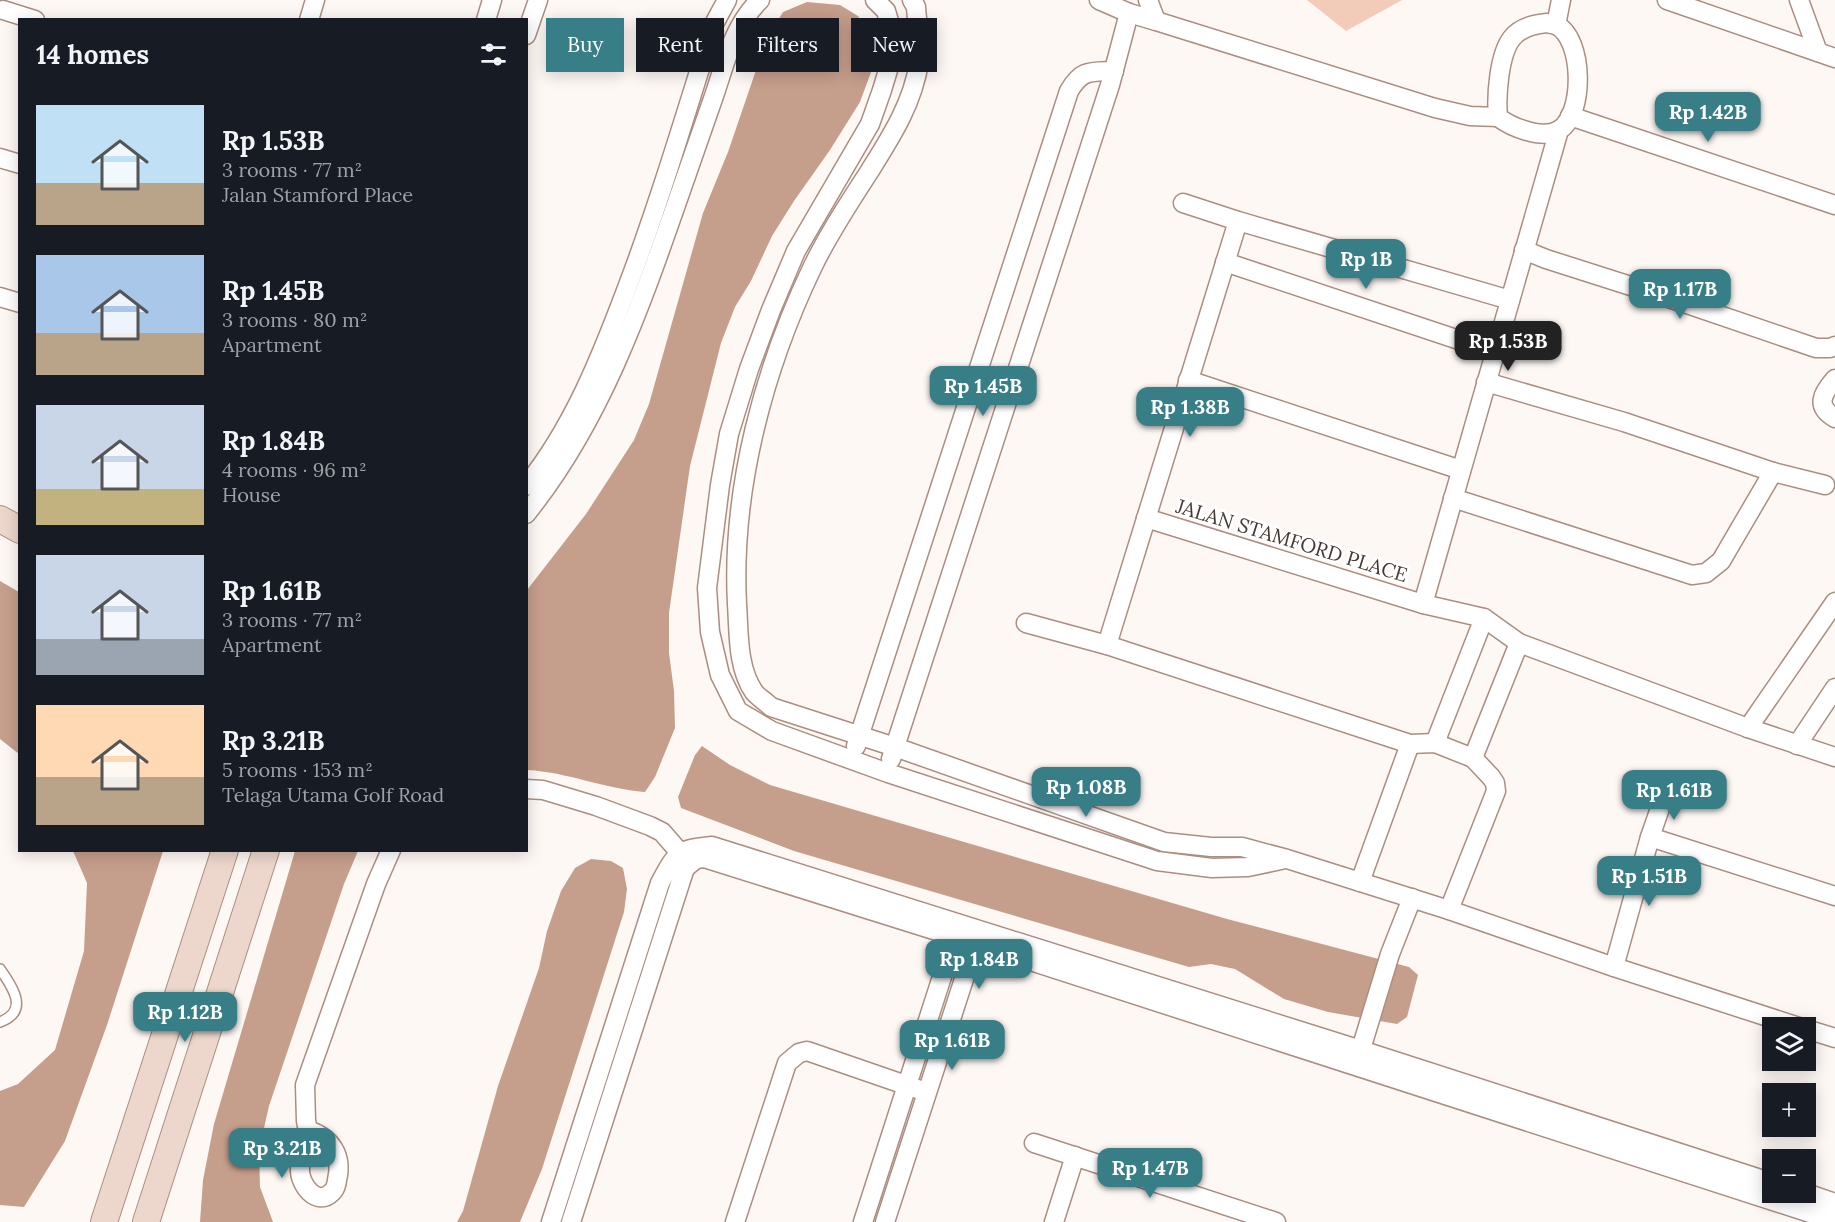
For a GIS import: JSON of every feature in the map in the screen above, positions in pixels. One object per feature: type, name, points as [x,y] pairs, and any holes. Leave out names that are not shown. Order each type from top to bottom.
[{"type":"main road","points":[[0,519],[18,529]]},
{"type":"main road","points":[[104,1222],[224,852]]},
{"type":"main road","points":[[146,1222],[265,852]]},
{"type":"street","points":[[310,18],[315,0]]},
{"type":"street","points":[[487,18],[492,0]]},
{"type":"street","points":[[528,29],[538,0]]},
{"type":"street","points":[[528,483],[567,425],[608,341],[649,229],[714,24],[727,0]]},
{"type":"street","points":[[528,512],[547,489],[582,433],[608,382],[662,245],[736,31],[760,0]]},
{"type":"street","points":[[875,0],[886,11],[892,31],[892,57],[870,124],[796,251],[753,359],[729,434],[707,588],[710,632],[720,675],[738,711],[772,731],[888,773],[1157,861],[1212,868],[1248,867],[1287,859]]},
{"type":"street","points":[[912,0],[916,8],[920,60],[913,92],[897,127],[814,265],[792,315],[770,372],[742,490],[736,578],[739,630],[743,667],[755,693],[771,706],[895,747],[1164,842],[1211,847],[1242,847],[1287,859],[1449,910],[1614,967],[1770,1017]]},
{"type":"street","points":[[1099,0],[1129,13],[1435,108],[1470,116],[1498,117],[1516,128],[1537,134],[1549,133],[1565,123],[1835,205]]},
{"type":"street","points":[[1149,0],[1156,21]]},
{"type":"street","points":[[1498,117],[1498,87],[1505,53],[1513,37],[1538,24],[1556,25],[1561,0]]},
{"type":"street","points":[[1667,0],[1826,55]]},
{"type":"street","points":[[1799,0],[1826,55]]},
{"type":"street","points":[[4,8],[30,18]]},
{"type":"street","points":[[888,773],[1114,70],[1129,13]]},
{"type":"street","name":"JALAN STAMFORD PLACE","points":[[1146,518],[1423,604],[1524,250],[1565,123],[1576,101],[1578,73],[1575,56],[1564,32],[1556,25]]},
{"type":"street","points":[[851,759],[1069,91],[1075,80],[1084,73],[1114,70]]},
{"type":"street","points":[[0,158],[18,163]]},
{"type":"street","points":[[1183,203],[1510,300]]},
{"type":"street","name":"JALAN STAMFORD PLACE","points":[[1107,645],[1238,220]]},
{"type":"street","points":[[1524,250],[1816,348],[1835,346]]},
{"type":"street","points":[[1225,262],[1495,352]]},
{"type":"street","points":[[1835,379],[1823,395],[1823,403],[1826,413],[1835,418]]},
{"type":"street","points":[[1188,380],[1461,470]]},
{"type":"street","points":[[1486,382],[1624,422],[1773,472],[1825,485]]},
{"type":"street","points":[[1453,498],[1692,575],[1706,573],[1720,561],[1773,472]]},
{"type":"street","points":[[1748,728],[1835,602]]},
{"type":"street","points":[[1423,604],[1484,618],[1519,643],[1748,728],[1835,757]]},
{"type":"street","points":[[1435,743],[1484,618]]},
{"type":"street","points":[[1026,623],[1107,645],[1410,744],[1435,743],[1473,758],[1491,777],[1496,791],[1449,910]]},
{"type":"street","points":[[1473,758],[1519,643]]},
{"type":"street","points":[[1797,745],[1835,688]]},
{"type":"street","points":[[1360,882],[1410,744]]},
{"type":"street","points":[[528,789],[543,790],[650,825],[662,832],[685,858],[685,868],[571,1222]]},
{"type":"street","points":[[1614,967],[1650,837],[1665,794]]},
{"type":"street","points":[[1650,837],[1835,896]]},
{"type":"street","points":[[308,1130],[305,1086],[376,884],[390,852]]},
{"type":"street","points":[[551,1222],[660,883],[671,862],[685,858],[704,858],[957,929],[1359,1058],[1762,1180]]},
{"type":"street","points":[[1359,1058],[1393,945],[1412,898]]},
{"type":"street","points":[[862,1222],[957,929]]},
{"type":"street","points":[[885,1222],[978,936]]},
{"type":"street","points":[[1816,1032],[1835,1038]]},
{"type":"street","points":[[735,1222],[786,1063],[793,1057],[807,1051],[926,1092]]},
{"type":"street","points":[[1359,1058],[1835,1221]]},
{"type":"street","points":[[1034,1143],[1276,1222]]},
{"type":"street","points":[[1054,1222],[1075,1156]]},
{"type":"street","points":[[1816,1196],[1835,1203]]},
{"type":"lane","points":[[0,969],[16,995],[17,1005],[11,1016],[0,1022]]},
{"type":"shaded area","points":[[1307,0],[1402,0],[1346,31]]},
{"type":"shaded area","points":[[807,2],[840,5],[859,18],[851,18],[851,72],[871,72],[860,102],[772,236],[751,281],[735,307],[721,343],[690,466],[669,613],[669,653],[674,691],[675,728],[655,777],[645,792],[528,770],[528,589],[586,514],[634,440],[649,404],[703,213],[728,152],[755,72],[839,72],[839,18],[779,18],[783,12]]},
{"type":"shaded area","points":[[0,581],[18,591],[18,753],[0,739]]},
{"type":"shaded area","points":[[702,746],[730,765],[770,785],[1227,919],[1409,967],[1418,975],[1407,1017],[1397,1024],[1328,1012],[1284,999],[1235,969],[1211,964],[1189,967],[794,851],[681,808],[678,797],[695,755]]},
{"type":"shaded area","points":[[73,852],[163,852],[107,1025],[65,1141],[24,1207],[0,1205],[0,1091],[18,1084],[55,1050],[84,951],[87,883]]},
{"type":"shaded area","points":[[295,852],[358,852],[344,884],[269,1106],[259,1150],[260,1187],[273,1222],[200,1222],[203,1180],[214,1124]]},
{"type":"shaded area","points":[[591,859],[611,861],[623,868],[627,889],[624,912],[542,1169],[520,1222],[457,1222],[463,1211],[498,1086],[539,968],[547,931],[561,891],[575,868]]}]
